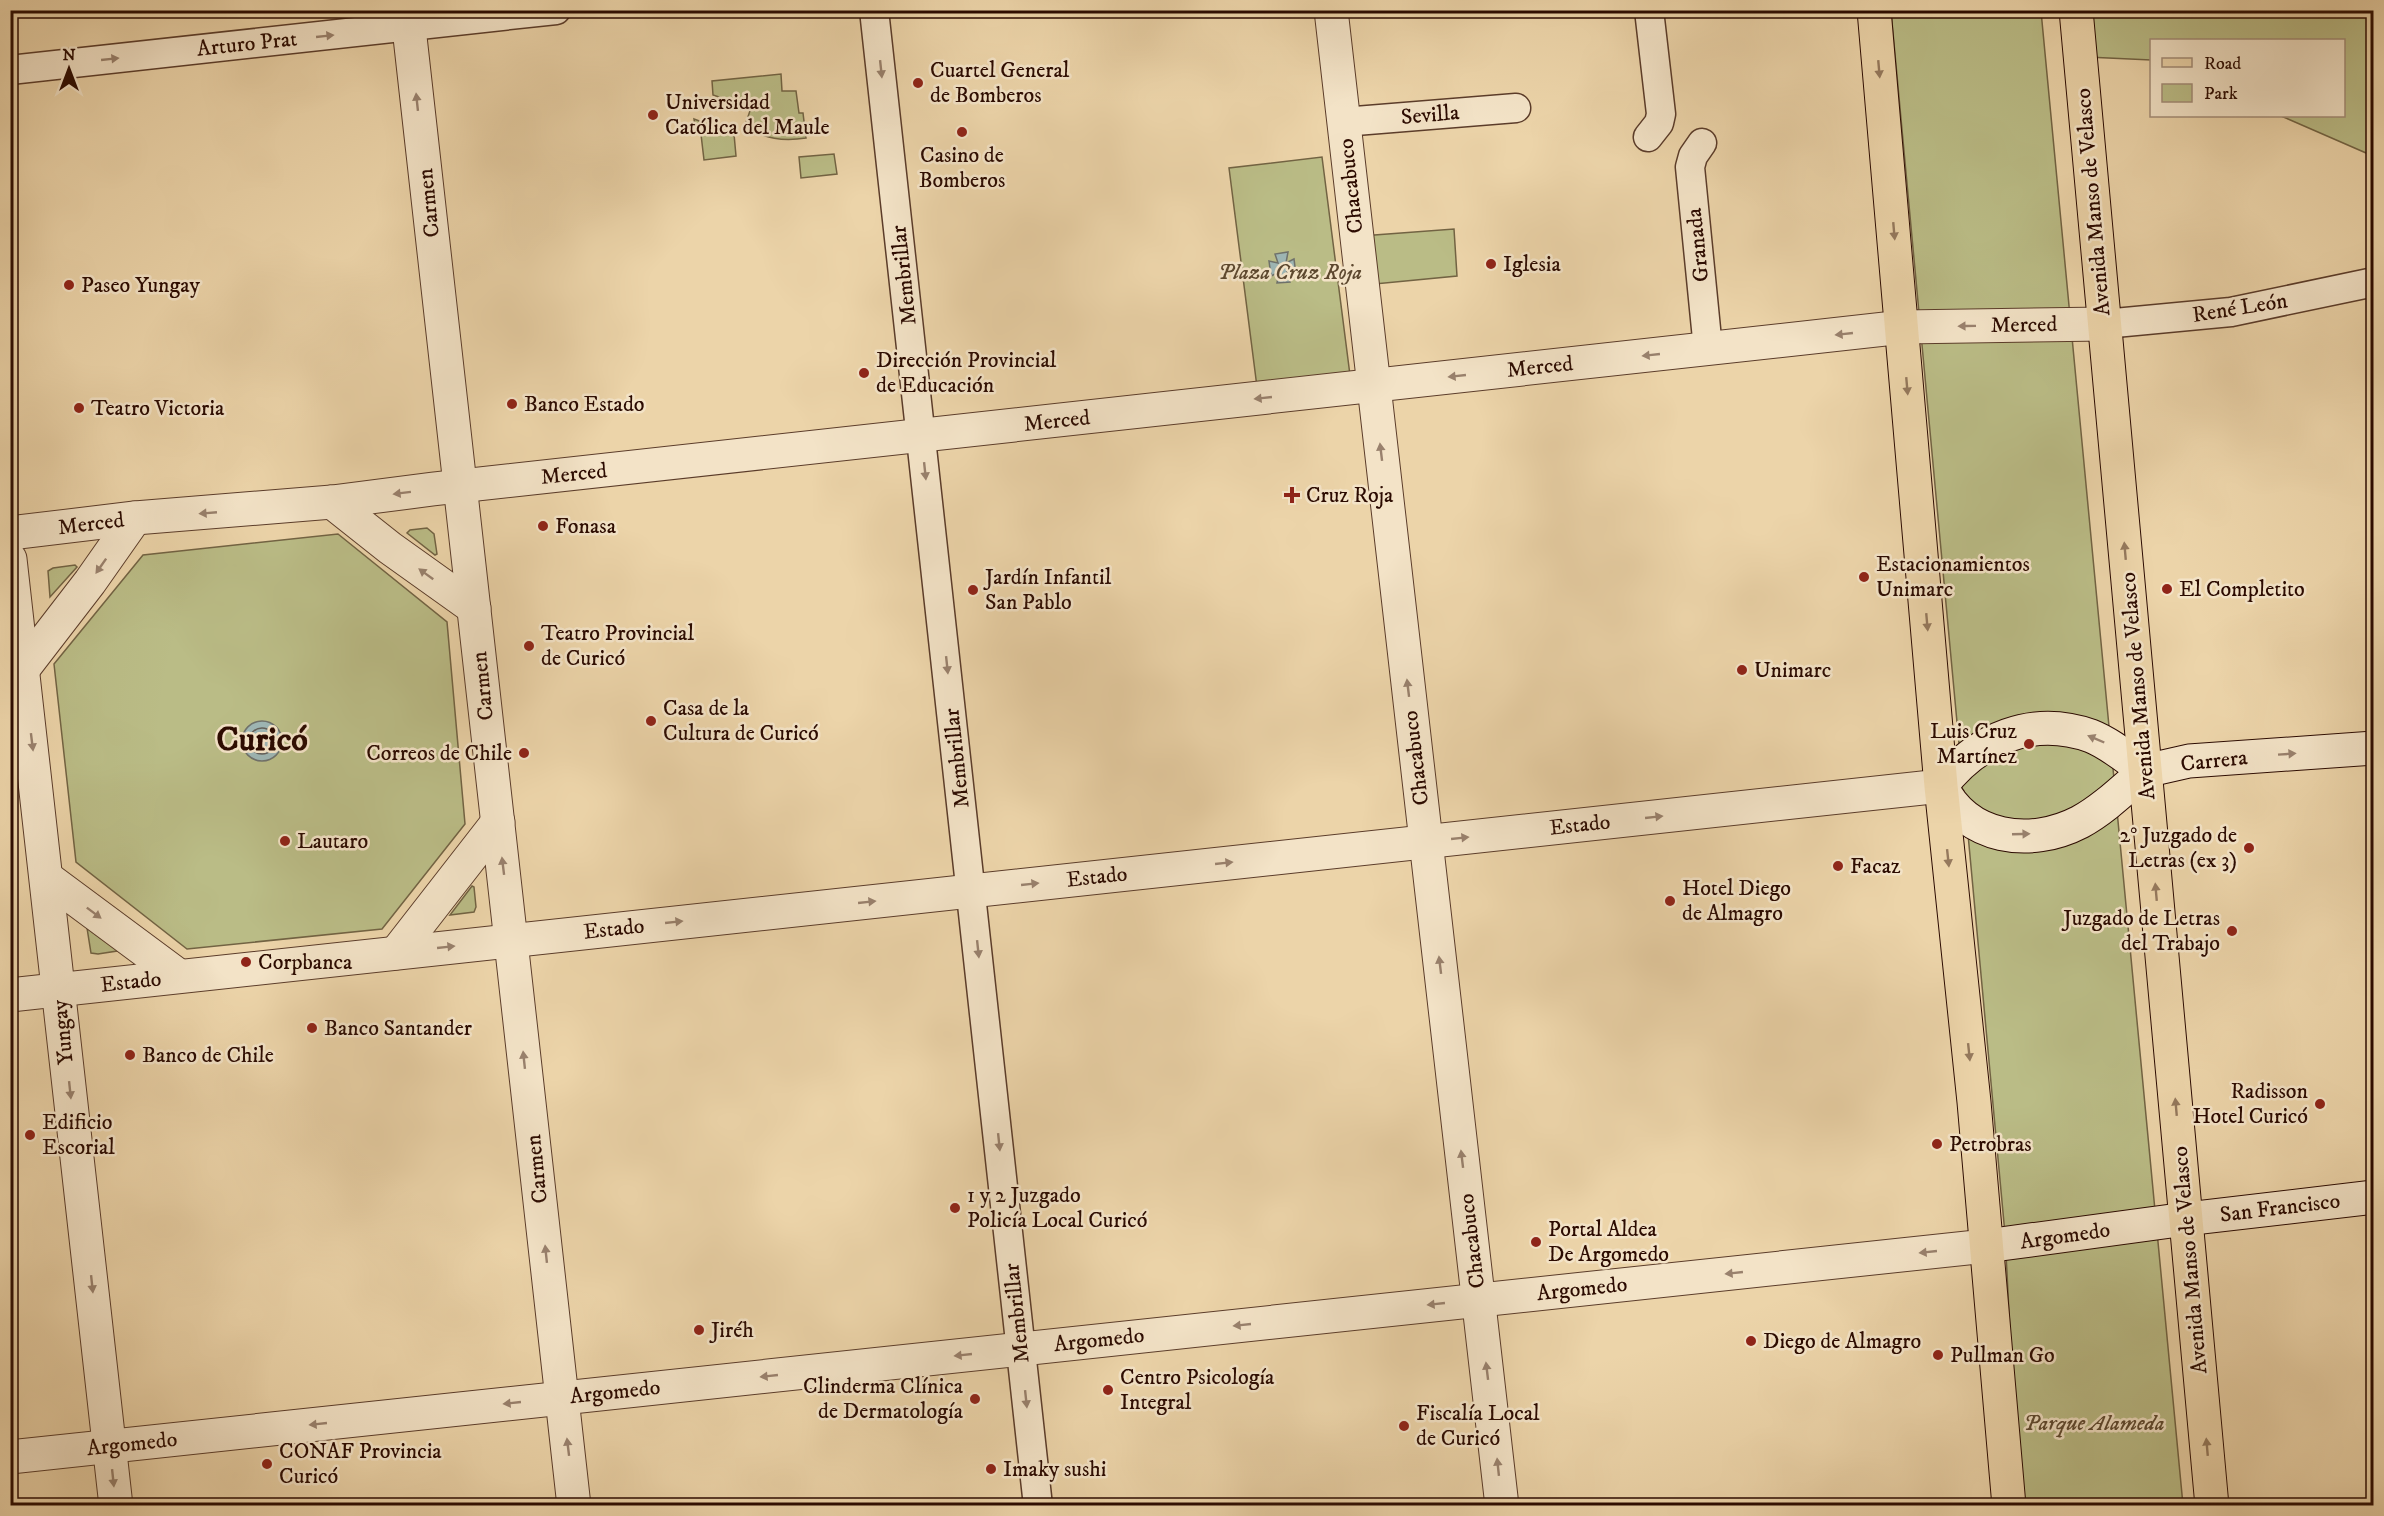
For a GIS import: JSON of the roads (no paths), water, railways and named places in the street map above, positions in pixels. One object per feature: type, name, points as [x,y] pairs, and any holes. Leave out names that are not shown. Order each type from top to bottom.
[{"type":"main road","points":[[1874,10],[1941,786],[1974,1102],[2009,1506]]},
{"type":"main road","name":"Avenida Manso de Velasco","points":[[2076,10],[2212,1506]]},
{"type":"street","name":"Arturo Prat","points":[[10,70],[408,18],[556,10]]},
{"type":"street","name":"Membrillar","points":[[874,10],[1038,1506]]},
{"type":"street","name":"Chacabuco","points":[[1330,10],[1502,1506]]},
{"type":"street","points":[[1648,137],[1659,123],[1661,114],[1649,10]]},
{"type":"street","name":"Carmen","points":[[408,18],[574,1506]]},
{"type":"street","name":"Sevilla","points":[[1343,122],[1516,108]]},
{"type":"street","name":"Granada","points":[[1702,143],[1693,156],[1690,167],[1708,349]]},
{"type":"street","name":"René León","points":[[2104,324],[2232,312],[2373,282]]},
{"type":"street","name":"Merced","points":[[10,533],[135,518],[332,502],[1903,327],[2104,324]]},
{"type":"street","points":[[332,502],[390,548],[474,609]]},
{"type":"street","points":[[23,669],[90,582],[135,518]]},
{"type":"street","name":"Yungay","points":[[10,559],[116,1506]]},
{"type":"street","points":[[2041,729],[2060,729],[2092,737],[2105,743],[2145,771],[2080,822],[2044,834],[2011,835],[1980,828],[1956,810],[1941,786],[1966,758],[1984,745],[2004,736],[2041,729]]},
{"type":"street","name":"Carrera","points":[[2145,771],[2189,761],[2373,748]]},
{"type":"street","name":"Estado","points":[[10,995],[1941,786]]},
{"type":"street","points":[[396,952],[498,822]]},
{"type":"street","points":[[47,878],[179,976]]},
{"type":"street","name":"San Francisco","points":[[2186,1219],[2373,1197]]},
{"type":"street","name":"Argomedo","points":[[10,1457],[1986,1246],[2186,1219]]},
{"type":"water","points":[[1288,252],[1286,263],[1294,259],[1296,275],[1287,272],[1290,282],[1277,283],[1279,272],[1271,276],[1269,261],[1278,263],[1275,254]]},
{"type":"water","points":[[262,721],[276,727],[282,741],[276,755],[262,761],[248,755],[242,741],[248,727]]},
{"type":"place","name":"Cuartel General de Bomberos","points":[[918,83]]},
{"type":"place","name":"Universidad Católica del Maule","points":[[653,115]]},
{"type":"place","name":"Casino de Bomberos","points":[[962,132]]},
{"type":"place","name":"Iglesia","points":[[1491,264]]},
{"type":"place","name":"Paseo Yungay","points":[[69,285]]},
{"type":"place","name":"Dirección Provincial de Educación","points":[[864,373]]},
{"type":"place","name":"Banco Estado","points":[[512,404]]},
{"type":"place","name":"Teatro Victoria","points":[[79,408]]},
{"type":"place","name":"Cruz Roja","points":[[1292,495]]},
{"type":"place","name":"Fonasa","points":[[543,526]]},
{"type":"place","name":"Estacionamientos Unimarc","points":[[1864,577]]},
{"type":"place","name":"El Completito","points":[[2167,589]]},
{"type":"place","name":"Jardín Infantil San Pablo","points":[[973,590]]},
{"type":"place","name":"Teatro Provincial de Curicó","points":[[529,646]]},
{"type":"place","name":"Unimarc","points":[[1742,670]]},
{"type":"place","name":"Casa de la Cultura de Curicó","points":[[651,721]]},
{"type":"place","name":"Luis Cruz Martínez","points":[[2029,744]]},
{"type":"place","name":"Correos de Chile","points":[[524,753]]},
{"type":"place","name":"Lautaro","points":[[285,841]]},
{"type":"place","name":"2° Juzgado de Letras (ex 3)","points":[[2249,848]]},
{"type":"place","name":"Facaz","points":[[1838,866]]},
{"type":"place","name":"Hotel Diego de Almagro","points":[[1670,901]]},
{"type":"place","name":"Juzgado de Letras del Trabajo","points":[[2232,931]]},
{"type":"place","name":"Corpbanca","points":[[246,962]]},
{"type":"place","name":"Banco Santander","points":[[312,1028]]},
{"type":"place","name":"Banco de Chile","points":[[130,1055]]},
{"type":"place","name":"Radisson Hotel Curicó","points":[[2320,1104]]},
{"type":"place","name":"Edificio Escorial","points":[[30,1135]]},
{"type":"place","name":"Petrobras","points":[[1937,1144]]},
{"type":"place","name":"1 y 2 Juzgado Policía Local Curicó","points":[[955,1208]]},
{"type":"place","name":"Portal Aldea De Argomedo","points":[[1536,1242]]},
{"type":"place","name":"Jiréh","points":[[699,1330]]},
{"type":"place","name":"Diego de Almagro","points":[[1751,1341]]},
{"type":"place","name":"Pullman Go","points":[[1938,1355]]},
{"type":"place","name":"Centro Psicología Integral","points":[[1108,1390]]},
{"type":"place","name":"Clinderma Clínica de Dermatología","points":[[975,1399]]},
{"type":"place","name":"Fiscalía Local de Curicó","points":[[1404,1426]]},
{"type":"place","name":"CONAF Provincia Curicó","points":[[267,1464]]},
{"type":"place","name":"Imaky sushi","points":[[991,1469]]},
{"type":"district","name":"Curicó","points":[[262,740]]},
{"type":"park label","name":"Plaza Cruz Roja","points":[[1290,272]]},
{"type":"park label","name":"Parque Alameda","points":[[2094,1423]]}]
